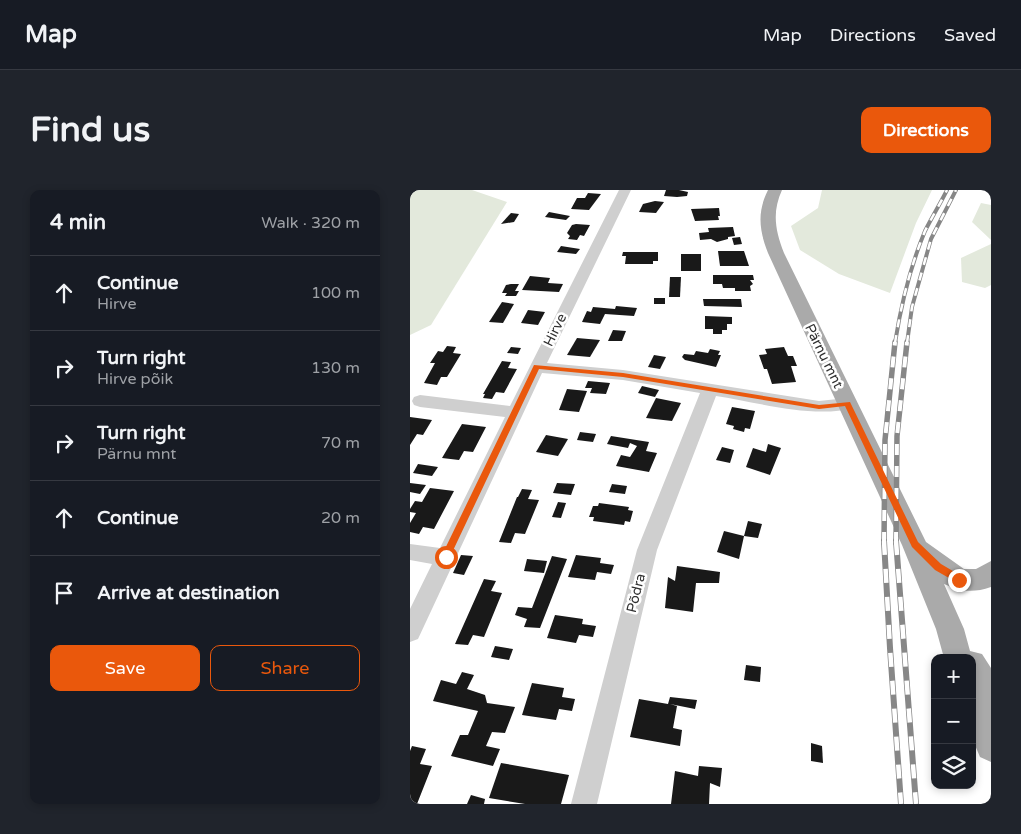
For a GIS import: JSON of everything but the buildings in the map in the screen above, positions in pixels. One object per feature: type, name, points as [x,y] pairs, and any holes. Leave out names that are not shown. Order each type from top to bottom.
[{"type":"main road","name":"Pärnu mnt","points":[[775,190],[766,211],[768,233],[785,274],[915,545],[950,629],[957,654]]},
{"type":"main road","points":[[915,545],[938,567],[959,580],[981,580],[991,572]]},
{"type":"main road","name":"Pärnu mnt","points":[[950,629],[966,654]]},
{"type":"main road","points":[[976,670],[991,694]]},
{"type":"main road","points":[[972,699],[991,746]]},
{"type":"street","name":"Hirve","points":[[410,632],[515,412],[625,190]]},
{"type":"street","points":[[537,367],[623,375],[819,407],[847,404]]},
{"type":"street","name":"Põdra","points":[[584,804],[647,550],[710,389]]},
{"type":"street","points":[[420,401],[515,412]]},
{"type":"lane","points":[[410,552],[446,557]]},
{"type":"shaded area","points":[[410,190],[472,190],[507,202],[431,325],[410,335]]},
{"type":"shaded area","points":[[822,190],[932,190],[916,223],[890,293],[839,274],[800,250],[791,226],[818,208]]},
{"type":"shaded area","points":[[981,203],[991,205],[991,240],[972,222]]},
{"type":"shaded area","points":[[991,244],[991,285],[985,288],[962,282],[961,258]]},
{"type":"railway","points":[[895,343],[910,272],[925,231],[947,190]]},
{"type":"railway","points":[[907,343],[912,307],[931,239],[956,190]]},
{"type":"railway","points":[[884,541],[885,440],[895,342]]},
{"type":"railway","points":[[896,541],[897,436],[907,342]]},
{"type":"railway","points":[[884,541],[901,804]]},
{"type":"railway","points":[[896,541],[916,804]]},
{"type":"route","points":[[446,557],[537,367],[623,375],[819,407],[847,404],[915,545],[938,567],[959,580]]}]
